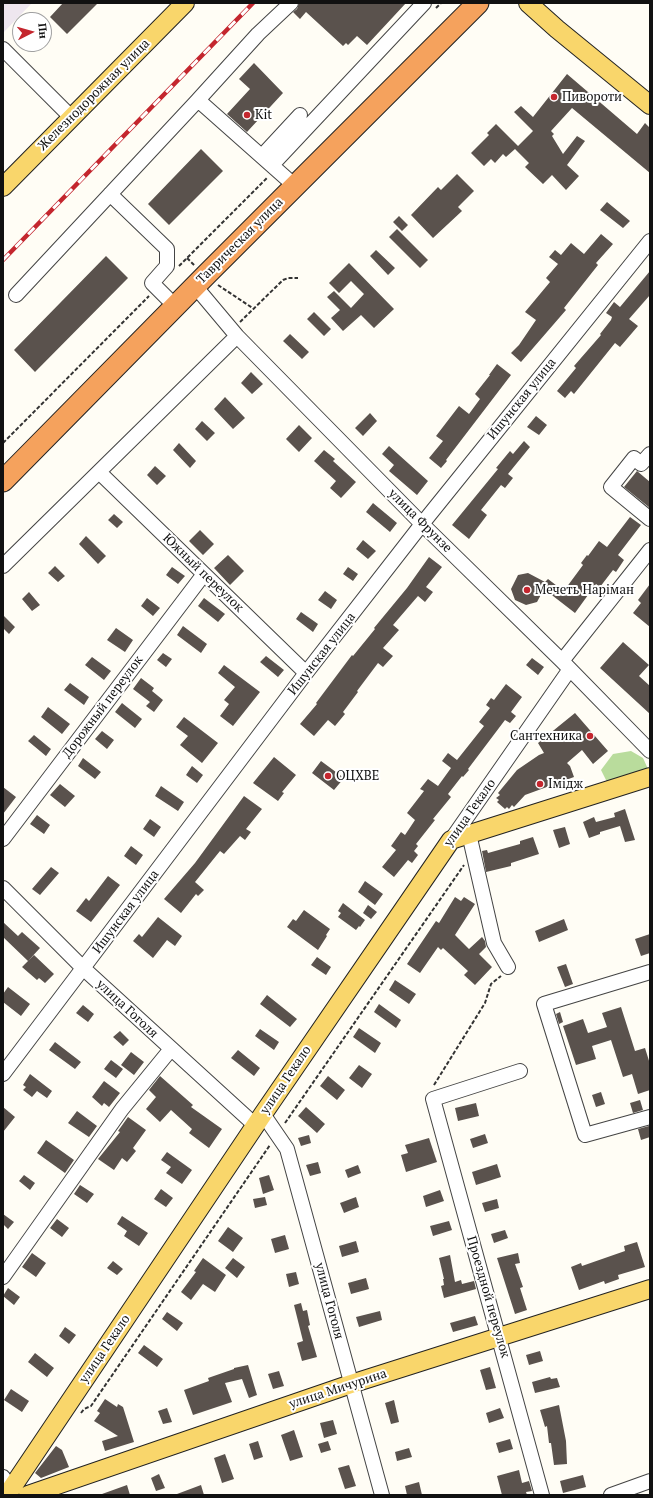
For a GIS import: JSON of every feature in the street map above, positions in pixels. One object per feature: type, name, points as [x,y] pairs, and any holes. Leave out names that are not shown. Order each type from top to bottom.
[{"type":"highway","name":"Таврическая улица","points":[[3,481],[175,306],[478,3]]},
{"type":"main road","name":"Железнодорожная улица","points":[[3,187],[185,3]]},
{"type":"main road","points":[[528,3],[557,29],[650,105]]},
{"type":"main road","points":[[451,840],[650,777]]},
{"type":"main road","name":"улица Гекало","points":[[7,1487],[451,840]]},
{"type":"main road","name":"улица Мичурина","points":[[28,1495],[351,1384],[650,1289]]},
{"type":"street","points":[[16,295],[258,34],[291,3]]},
{"type":"street","points":[[270,164],[430,6]]},
{"type":"street","points":[[3,48],[72,117]]},
{"type":"street","points":[[198,100],[295,186]]},
{"type":"street","points":[[270,164],[300,115]]},
{"type":"street","points":[[110,194],[167,249],[167,266],[152,283],[175,306]]},
{"type":"street","name":"Ишунская улица","points":[[3,1074],[306,674],[422,524],[650,241]]},
{"type":"street","name":"улица Фрунзе","points":[[195,286],[234,333],[422,524],[566,665],[650,751]]},
{"type":"street","points":[[3,566],[99,472],[234,333]]},
{"type":"street","points":[[650,454],[642,464],[634,458],[611,487],[650,519]]},
{"type":"street","name":"Южный переулок","points":[[99,472],[306,674]]},
{"type":"street","name":"улица Гекало","points":[[451,840],[566,665],[650,550]]},
{"type":"street","name":"Дорожный переулок","points":[[3,839],[204,574]]},
{"type":"street","points":[[469,834],[494,943],[508,967]]},
{"type":"street","name":"улица Гоголя","points":[[3,888],[83,968],[171,1049],[277,1134],[287,1149],[382,1495]]},
{"type":"street","points":[[650,972],[544,1004],[585,1135],[650,1117]]},
{"type":"street","points":[[3,1277],[122,1109],[171,1049]]},
{"type":"street","points":[[433,1099],[520,1071]]},
{"type":"street","name":"Проездной переулок","points":[[433,1099],[542,1495]]},
{"type":"street","points":[[611,1495],[650,1481]]},
{"type":"path","points":[[430,6],[441,3]]},
{"type":"path","points":[[177,268],[270,164]]},
{"type":"path","points":[[234,333],[283,280],[288,278],[298,278]]},
{"type":"path","points":[[3,443],[157,288]]},
{"type":"path","points":[[79,1415],[84,1409],[91,1406],[277,1134],[473,852]]},
{"type":"path","points":[[433,1099],[432,1089],[485,1003],[491,984],[504,974],[508,967]]},
{"type":"shaded area","points":[[3,3],[32,3],[23,12],[12,12],[12,24],[3,33]]},
{"type":"green space","points":[[631,751],[643,758],[648,769],[607,782],[601,770],[613,754]]},
{"type":"building","points":[[63,3],[98,3],[67,34],[52,19],[52,15]]},
{"type":"building","points":[[299,3],[406,3],[367,45],[357,36],[348,45],[346,43],[343,46],[306,12],[300,19],[293,12],[297,9]]},
{"type":"building","points":[[254,63],[283,93],[247,132],[227,114],[250,89],[239,79]]},
{"type":"building","points":[[567,74],[637,134],[645,123],[650,128],[650,173],[572,108],[551,131],[554,134],[552,136],[563,154],[577,136],[585,141],[567,165],[579,176],[566,190],[552,175],[543,184],[525,167],[529,163],[515,149],[506,157],[503,154],[495,163],[491,159],[484,166],[471,153],[489,135],[487,133],[496,124],[518,146],[533,131],[514,112],[521,106],[533,117]]},
{"type":"building","points":[[201,149],[223,171],[169,225],[148,204]]},
{"type":"building","points":[[457,174],[474,191],[458,207],[462,211],[433,238],[411,215],[438,187],[441,190]]},
{"type":"building","points":[[607,202],[630,221],[623,228],[600,210]]},
{"type":"building","points":[[399,216],[408,225],[402,231],[393,222]]},
{"type":"building","points":[[397,229],[428,260],[420,268],[389,237]]},
{"type":"building","points":[[601,234],[613,244],[596,263],[598,265],[564,308],[566,310],[521,362],[511,353],[519,345],[536,320],[525,312],[550,282],[546,278],[558,264],[549,257],[555,250],[561,255],[571,243],[584,254]]},
{"type":"building","points":[[376,250],[395,268],[388,275],[370,256]]},
{"type":"building","points":[[106,256],[128,278],[35,372],[14,350]]},
{"type":"building","points":[[349,263],[394,309],[374,328],[361,315],[343,331],[331,318],[340,310],[327,297],[334,291],[351,308],[364,294],[351,281],[339,293],[329,283]]},
{"type":"building","points":[[650,271],[650,295],[629,319],[638,326],[620,347],[615,343],[574,394],[571,391],[565,398],[557,391],[576,368],[574,366],[601,335],[600,334],[611,320],[612,317],[606,313],[614,302],[620,307]]},
{"type":"building","points":[[314,312],[331,329],[324,336],[307,319]]},
{"type":"building","points":[[290,334],[309,352],[302,359],[283,341]]},
{"type":"building","points":[[497,364],[511,375],[441,468],[429,458],[443,441],[436,436],[459,406],[469,414],[480,399],[475,394]]},
{"type":"building","points":[[251,372],[263,384],[252,394],[241,383]]},
{"type":"building","points":[[225,397],[245,418],[233,429],[214,409]]},
{"type":"building","points":[[370,413],[377,421],[363,436],[355,428]]},
{"type":"building","points":[[536,416],[547,425],[539,435],[527,427]]},
{"type":"building","points":[[202,421],[215,433],[207,441],[195,429]]},
{"type":"building","points":[[299,425],[312,438],[299,452],[286,439]]},
{"type":"building","points":[[524,441],[530,447],[508,474],[513,478],[505,488],[501,485],[481,510],[487,515],[469,539],[452,525],[498,469],[496,468],[510,451],[513,454]]},
{"type":"building","points":[[179,443],[196,461],[190,468],[173,450]]},
{"type":"building","points":[[389,446],[428,481],[417,495],[389,471],[394,465],[382,454]]},
{"type":"building","points":[[324,450],[335,459],[333,461],[356,482],[341,498],[330,488],[336,481],[314,461]]},
{"type":"building","points":[[155,466],[166,476],[157,485],[147,475]]},
{"type":"building","points":[[637,471],[650,482],[650,508],[624,487]]},
{"type":"building","points":[[373,503],[397,523],[390,532],[366,512]]},
{"type":"building","points":[[114,514],[123,522],[117,528],[108,520]]},
{"type":"building","points":[[630,517],[641,525],[618,555],[624,560],[616,572],[613,570],[600,587],[596,584],[575,613],[544,589],[537,602],[526,605],[515,600],[511,589],[518,575],[528,573],[545,582],[548,579],[561,589],[563,586],[566,588],[583,565],[581,563],[599,541],[607,547]]},
{"type":"building","points":[[200,530],[214,544],[203,555],[189,541]]},
{"type":"building","points":[[86,536],[106,556],[98,564],[79,544]]},
{"type":"building","points":[[363,540],[376,551],[368,559],[356,549]]},
{"type":"building","points":[[228,555],[244,571],[230,585],[214,568]]},
{"type":"building","points":[[429,557],[442,567],[426,587],[433,592],[425,602],[418,596],[393,625],[399,630],[383,648],[393,656],[383,667],[378,663],[357,691],[358,692],[343,712],[345,714],[335,726],[328,720],[314,736],[300,724],[317,704],[316,703],[352,655],[353,656],[407,588]]},
{"type":"building","points":[[55,566],[65,576],[58,582],[48,573]]},
{"type":"building","points":[[172,567],[185,576],[178,584],[166,575]]},
{"type":"building","points":[[348,567],[358,574],[353,581],[343,574]]},
{"type":"building","points":[[650,584],[650,627],[633,613],[641,603],[638,600]]},
{"type":"building","points":[[325,591],[337,600],[331,609],[318,600]]},
{"type":"building","points":[[29,592],[40,605],[32,611],[22,599]]},
{"type":"building","points":[[147,598],[160,608],[153,616],[141,606]]},
{"type":"building","points":[[204,598],[225,614],[218,622],[198,606]]},
{"type":"building","points":[[301,612],[318,624],[313,632],[296,619]]},
{"type":"building","points":[[3,615],[15,627],[9,634],[3,628]]},
{"type":"building","points":[[183,626],[207,644],[201,653],[177,635]]},
{"type":"building","points":[[116,628],[133,640],[125,652],[107,640]]},
{"type":"building","points":[[623,642],[649,665],[639,676],[650,686],[650,714],[600,668]]},
{"type":"building","points":[[163,653],[172,659],[166,667],[157,660]]},
{"type":"building","points":[[266,656],[284,670],[278,677],[260,662]]},
{"type":"building","points":[[92,657],[111,671],[104,680],[85,665]]},
{"type":"building","points":[[532,658],[544,667],[538,675],[526,665]]},
{"type":"building","points":[[224,665],[260,692],[233,726],[220,716],[229,704],[224,700],[235,687],[218,673]]},
{"type":"building","points":[[141,678],[154,688],[152,691],[163,700],[154,712],[146,706],[150,702],[133,689]]},
{"type":"building","points":[[70,683],[89,697],[84,705],[64,690]]},
{"type":"building","points":[[506,684],[522,697],[511,712],[516,716],[510,723],[505,720],[468,769],[469,770],[463,777],[462,776],[448,794],[451,797],[433,819],[435,820],[416,844],[418,846],[414,851],[418,855],[412,863],[408,860],[394,877],[382,867],[396,850],[391,846],[401,832],[405,835],[415,820],[407,813],[424,791],[420,789],[428,779],[438,786],[451,768],[442,761],[448,753],[457,760],[484,726],[479,722],[490,708],[486,705],[491,698],[494,700]]},
{"type":"building","points":[[122,703],[142,719],[135,728],[115,712]]},
{"type":"building","points":[[48,707],[70,724],[62,734],[41,717]]},
{"type":"building","points":[[575,713],[608,751],[593,764],[582,750],[567,763],[570,766],[574,777],[525,795],[514,807],[512,805],[509,809],[507,807],[505,809],[497,802],[499,800],[496,798],[500,795],[498,793],[517,770],[544,753],[538,743]]},
{"type":"building","points":[[184,717],[218,743],[202,763],[180,745],[188,736],[176,727]]},
{"type":"building","points":[[102,731],[114,740],[107,749],[95,739]]},
{"type":"building","points":[[34,735],[51,749],[46,756],[28,741]]},
{"type":"building","points":[[274,757],[296,775],[282,792],[284,793],[278,801],[253,783]]},
{"type":"building","points":[[83,758],[101,772],[95,779],[78,766]]},
{"type":"building","points":[[321,761],[344,778],[334,790],[312,773]]},
{"type":"building","points":[[192,766],[203,775],[197,783],[186,775]]},
{"type":"building","points":[[60,784],[75,796],[65,807],[50,795]]},
{"type":"building","points":[[161,786],[184,802],[178,811],[155,796]]},
{"type":"building","points":[[3,787],[16,797],[3,814]]},
{"type":"building","points":[[244,796],[262,809],[246,829],[251,832],[245,840],[240,836],[224,854],[220,851],[195,882],[204,890],[198,896],[196,894],[181,913],[164,899],[195,863]]},
{"type":"building","points":[[625,809],[635,840],[625,842],[620,826],[600,832],[600,834],[589,838],[583,822],[594,817],[596,822],[615,817],[614,813]]},
{"type":"building","points":[[37,815],[50,825],[44,834],[30,824]]},
{"type":"building","points":[[150,819],[161,827],[154,837],[143,829]]},
{"type":"building","points":[[565,827],[570,844],[559,848],[553,830]]},
{"type":"building","points":[[533,837],[539,854],[511,863],[511,866],[486,872],[482,851],[487,850],[488,853],[520,844],[520,841]]},
{"type":"building","points":[[131,846],[143,855],[136,865],[124,856]]},
{"type":"building","points":[[51,867],[59,873],[40,895],[32,889]]},
{"type":"building","points":[[108,876],[120,885],[91,922],[76,911],[86,898],[89,901]]},
{"type":"building","points":[[365,881],[383,894],[375,905],[358,892]]},
{"type":"building","points":[[455,897],[461,901],[464,897],[475,904],[455,935],[469,949],[482,937],[485,941],[486,947],[479,954],[492,967],[475,985],[464,975],[468,971],[443,948],[441,950],[438,947],[420,973],[407,964],[436,921],[439,923]]},
{"type":"building","points":[[343,903],[365,920],[356,930],[338,917],[341,913],[338,911]]},
{"type":"building","points":[[368,905],[377,912],[371,919],[363,913]]},
{"type":"building","points":[[304,910],[330,929],[318,950],[287,927],[293,919],[296,921]]},
{"type":"building","points":[[158,917],[182,936],[175,946],[167,940],[153,958],[133,941],[139,934],[142,937]]},
{"type":"building","points":[[564,919],[568,930],[539,942],[535,931]]},
{"type":"building","points":[[3,922],[18,936],[22,932],[40,948],[28,961],[3,937]]},
{"type":"building","points":[[650,934],[650,953],[641,956],[635,939]]},
{"type":"building","points":[[34,955],[54,974],[45,983],[39,978],[37,980],[22,967]]},
{"type":"building","points":[[317,957],[331,967],[326,975],[311,965]]},
{"type":"building","points":[[566,964],[573,984],[565,987],[557,967]]},
{"type":"building","points":[[395,980],[416,994],[409,1004],[389,990]]},
{"type":"building","points":[[8,987],[30,1004],[21,1016],[3,1002],[3,994]]},
{"type":"building","points":[[267,995],[297,1019],[290,1027],[260,1004]]},
{"type":"building","points":[[379,1004],[401,1020],[396,1028],[374,1012]]},
{"type":"building","points":[[83,1005],[94,1014],[88,1022],[76,1013]]},
{"type":"building","points":[[621,1007],[635,1051],[645,1048],[650,1064],[650,1090],[638,1094],[632,1074],[623,1077],[611,1040],[592,1046],[596,1059],[576,1065],[563,1026],[583,1019],[588,1033],[607,1027],[602,1013]]},
{"type":"building","points":[[560,1012],[563,1022],[559,1024],[556,1014]]},
{"type":"building","points":[[359,1028],[381,1043],[375,1053],[353,1037]]},
{"type":"building","points":[[260,1029],[279,1042],[274,1050],[255,1036]]},
{"type":"building","points":[[120,1031],[129,1040],[123,1046],[113,1037]]},
{"type":"building","points":[[55,1042],[81,1062],[75,1069],[49,1050]]},
{"type":"building","points":[[238,1050],[260,1068],[254,1076],[231,1058]]},
{"type":"building","points":[[131,1052],[144,1062],[134,1075],[121,1065]]},
{"type":"building","points":[[111,1060],[123,1069],[116,1078],[104,1069]]},
{"type":"building","points":[[359,1065],[372,1074],[362,1088],[349,1078]]},
{"type":"building","points":[[30,1074],[52,1091],[47,1098],[37,1091],[32,1097],[23,1090],[26,1087],[23,1085]]},
{"type":"building","points":[[160,1076],[193,1105],[191,1107],[222,1129],[209,1148],[189,1133],[192,1129],[171,1110],[160,1122],[146,1109],[156,1097],[149,1090]]},
{"type":"building","points":[[328,1076],[345,1090],[337,1100],[320,1086]]},
{"type":"building","points":[[104,1081],[120,1093],[109,1107],[104,1103],[102,1106],[92,1097]]},
{"type":"building","points":[[601,1092],[605,1104],[596,1107],[592,1095]]},
{"type":"building","points":[[640,1100],[643,1110],[633,1113],[630,1103]]},
{"type":"building","points":[[476,1103],[479,1116],[458,1121],[455,1108]]},
{"type":"building","points":[[3,1107],[15,1117],[3,1132]]},
{"type":"building","points":[[306,1107],[325,1124],[317,1133],[298,1116]]},
{"type":"building","points":[[77,1111],[97,1126],[89,1137],[68,1123]]},
{"type":"building","points":[[128,1117],[146,1130],[133,1148],[136,1151],[127,1162],[122,1158],[114,1170],[98,1159],[120,1132],[118,1131]]},
{"type":"building","points":[[649,1126],[650,1137],[641,1140],[638,1129]]},
{"type":"building","points":[[485,1134],[488,1143],[473,1148],[470,1139]]},
{"type":"building","points":[[309,1135],[311,1143],[301,1146],[298,1138]]},
{"type":"building","points":[[429,1138],[437,1162],[406,1172],[401,1155],[408,1153],[405,1145]]},
{"type":"building","points":[[46,1140],[74,1160],[65,1173],[37,1153]]},
{"type":"building","points":[[167,1152],[192,1170],[182,1184],[166,1173],[171,1167],[161,1160]]},
{"type":"building","points":[[318,1162],[321,1173],[310,1176],[306,1165]]},
{"type":"building","points":[[497,1164],[501,1177],[476,1185],[472,1172]]},
{"type":"building","points":[[358,1165],[361,1173],[348,1178],[345,1170]]},
{"type":"building","points":[[24,1175],[35,1183],[30,1190],[19,1181]]},
{"type":"building","points":[[269,1175],[274,1190],[263,1194],[259,1178]]},
{"type":"building","points":[[80,1185],[94,1194],[87,1203],[74,1194]]},
{"type":"building","points":[[161,1189],[173,1198],[166,1207],[154,1199]]},
{"type":"building","points":[[440,1190],[444,1201],[426,1207],[423,1196]]},
{"type":"building","points":[[265,1197],[267,1205],[255,1208],[253,1199]]},
{"type":"building","points":[[356,1197],[359,1207],[344,1213],[340,1203]]},
{"type":"building","points":[[497,1199],[499,1208],[485,1212],[482,1203]]},
{"type":"building","points":[[3,1214],[14,1222],[8,1229],[3,1224]]},
{"type":"building","points":[[122,1216],[148,1233],[139,1246],[124,1236],[127,1231],[117,1224]]},
{"type":"building","points":[[57,1219],[69,1228],[62,1237],[50,1228]]},
{"type":"building","points":[[449,1221],[452,1230],[433,1236],[430,1226]]},
{"type":"building","points":[[228,1227],[243,1238],[233,1252],[218,1241]]},
{"type":"building","points":[[505,1230],[508,1238],[494,1243],[491,1234]]},
{"type":"building","points":[[285,1235],[289,1249],[275,1253],[271,1239]]},
{"type":"building","points":[[356,1241],[359,1252],[342,1257],[339,1246]]},
{"type":"building","points":[[637,1242],[645,1267],[618,1275],[619,1279],[605,1284],[604,1281],[579,1290],[571,1267],[581,1263],[582,1266],[625,1251],[624,1246]]},
{"type":"building","points":[[32,1253],[46,1263],[36,1277],[22,1267]]},
{"type":"building","points":[[518,1253],[520,1263],[515,1264],[523,1287],[520,1288],[527,1310],[515,1314],[497,1258]]},
{"type":"building","points":[[450,1255],[455,1282],[461,1280],[462,1284],[474,1281],[476,1289],[444,1298],[441,1286],[444,1285],[444,1279],[439,1258]]},
{"type":"building","points":[[203,1258],[226,1275],[215,1292],[203,1284],[191,1300],[181,1292],[196,1272],[194,1271]]},
{"type":"building","points":[[233,1258],[245,1267],[237,1278],[225,1268]]},
{"type":"building","points":[[113,1261],[123,1269],[117,1275],[107,1268]]},
{"type":"building","points":[[296,1272],[299,1284],[289,1287],[286,1274]]},
{"type":"building","points":[[366,1278],[369,1289],[351,1294],[348,1283]]},
{"type":"building","points":[[8,1288],[20,1297],[14,1305],[3,1296]]},
{"type":"building","points":[[301,1303],[303,1311],[307,1310],[310,1325],[308,1326],[317,1357],[302,1361],[297,1343],[303,1341],[294,1305]]},
{"type":"building","points":[[380,1311],[382,1320],[359,1327],[356,1317]]},
{"type":"building","points":[[167,1312],[183,1323],[177,1331],[162,1319]]},
{"type":"building","points":[[475,1316],[478,1325],[453,1332],[450,1323]]},
{"type":"building","points":[[65,1327],[76,1335],[69,1344],[59,1336]]},
{"type":"building","points":[[144,1345],[163,1359],[157,1367],[138,1353]]},
{"type":"building","points":[[540,1351],[543,1361],[529,1365],[526,1355]]},
{"type":"building","points":[[35,1353],[54,1368],[47,1377],[28,1362]]},
{"type":"building","points":[[248,1365],[257,1395],[249,1398],[242,1379],[225,1383],[232,1402],[193,1415],[184,1390],[209,1381],[208,1378],[234,1368]]},
{"type":"building","points":[[490,1367],[496,1388],[486,1390],[480,1370]]},
{"type":"building","points":[[279,1371],[284,1386],[273,1389],[268,1374]]},
{"type":"building","points":[[550,1377],[551,1379],[557,1378],[560,1387],[535,1393],[532,1382]]},
{"type":"building","points":[[11,1389],[29,1401],[22,1412],[4,1400]]},
{"type":"building","points":[[105,1399],[117,1407],[118,1404],[123,1407],[134,1442],[105,1451],[102,1441],[118,1436],[94,1421],[100,1413],[97,1411]]},
{"type":"building","points":[[394,1400],[399,1422],[391,1424],[385,1403]]},
{"type":"building","points":[[559,1405],[566,1441],[567,1464],[554,1465],[547,1426],[545,1427],[540,1410]]},
{"type":"building","points":[[167,1408],[172,1422],[163,1424],[158,1411]]},
{"type":"building","points":[[500,1408],[504,1418],[489,1423],[486,1413]]},
{"type":"building","points":[[333,1420],[337,1434],[324,1438],[320,1423]]},
{"type":"building","points":[[294,1430],[303,1457],[290,1461],[281,1435]]},
{"type":"building","points":[[510,1439],[513,1449],[499,1453],[496,1443]]},
{"type":"building","points":[[258,1441],[263,1457],[254,1460],[249,1444]]},
{"type":"building","points":[[328,1441],[331,1450],[321,1453],[318,1444]]},
{"type":"building","points":[[56,1446],[62,1450],[69,1467],[41,1478],[35,1473]]},
{"type":"building","points":[[409,1448],[412,1457],[397,1461],[395,1452]]},
{"type":"building","points":[[225,1454],[234,1479],[222,1483],[214,1458]]},
{"type":"building","points":[[349,1465],[356,1486],[345,1489],[338,1468]]},
{"type":"building","points":[[519,1470],[522,1483],[529,1481],[532,1491],[526,1492],[527,1495],[502,1495],[497,1476]]},
{"type":"building","points":[[159,1474],[165,1488],[156,1491],[151,1478]]},
{"type":"building","points":[[583,1475],[586,1487],[563,1493],[560,1481]]},
{"type":"building","points":[[419,1482],[422,1495],[407,1495],[405,1486]]},
{"type":"building","points":[[127,1485],[130,1495],[102,1495],[102,1494]]},
{"type":"building","points":[[201,1485],[204,1495],[177,1495],[177,1494]]},
{"type":"railway","points":[[3,260],[253,3]]},
{"type":"place","name":"Пивороти","points":[[554,97]]},
{"type":"place","name":"Kit","points":[[247,115]]},
{"type":"place","name":"Мечеть Наріман","points":[[527,590]]},
{"type":"place","name":"Сантехника","points":[[590,736]]},
{"type":"place","name":"ОЦХВЕ","points":[[328,776]]},
{"type":"place","name":"Імідж","points":[[540,784]]}]
